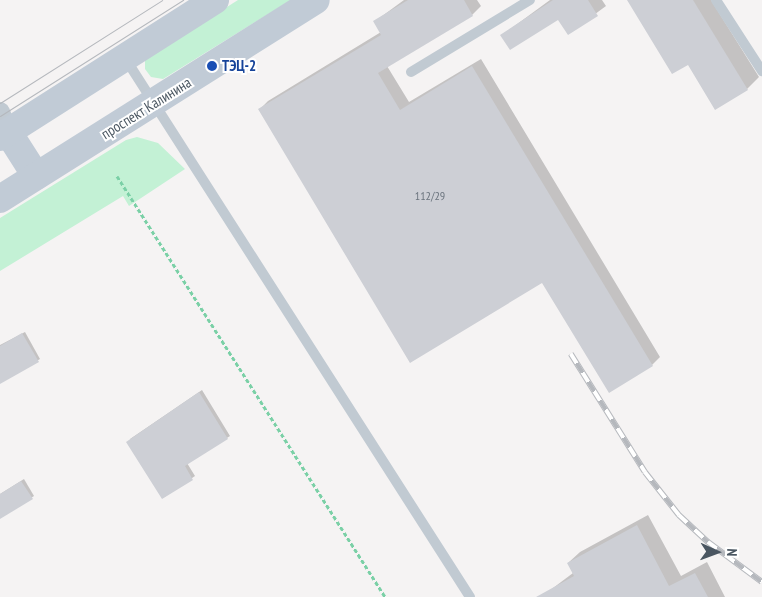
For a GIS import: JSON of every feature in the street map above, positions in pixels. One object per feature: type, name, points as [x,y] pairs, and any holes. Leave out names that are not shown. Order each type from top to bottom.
[{"type":"main road","points":[[36,176],[2,124],[124,57],[215,0]]},
{"type":"main road","name":"проспект Калинина","points":[[0,199],[316,0]]},
{"type":"lane","points":[[410,72],[530,0]]},
{"type":"lane","points":[[716,0],[762,71]]},
{"type":"lane","points":[[124,57],[470,597]]},
{"type":"path","points":[[117,176],[385,597]]},
{"type":"green space","points":[[238,0],[291,0],[163,79],[151,77],[145,69],[145,59]]},
{"type":"green space","points":[[137,137],[158,143],[185,169],[129,206],[123,196],[0,271],[0,218],[126,140]]},
{"type":"building","points":[[408,0],[464,0],[473,16],[378,73],[400,110],[472,66],[653,366],[609,393],[542,283],[410,363],[258,109],[381,35],[373,21]]},
{"type":"building","points":[[553,0],[588,0],[598,16],[568,35],[558,20],[510,50],[500,35]]},
{"type":"building","points":[[627,0],[693,0],[748,90],[715,110],[688,65],[672,74]]},
{"type":"building","points":[[22,333],[39,362],[0,384],[0,346]]},
{"type":"building","points":[[199,392],[228,439],[185,466],[193,480],[162,499],[126,442]]},
{"type":"building","points":[[21,481],[33,499],[0,519],[0,494]]},
{"type":"building","points":[[637,525],[669,586],[695,573],[708,597],[536,597],[574,576],[567,563]]},
{"type":"tram line","points":[[0,103],[162,0]]},
{"type":"tram line","points":[[0,116],[183,0]]},
{"type":"railway","points":[[571,354],[645,472],[679,515],[708,542],[762,582]]},
{"type":"place","name":"ТЭЦ-2","points":[[212,66]]}]
